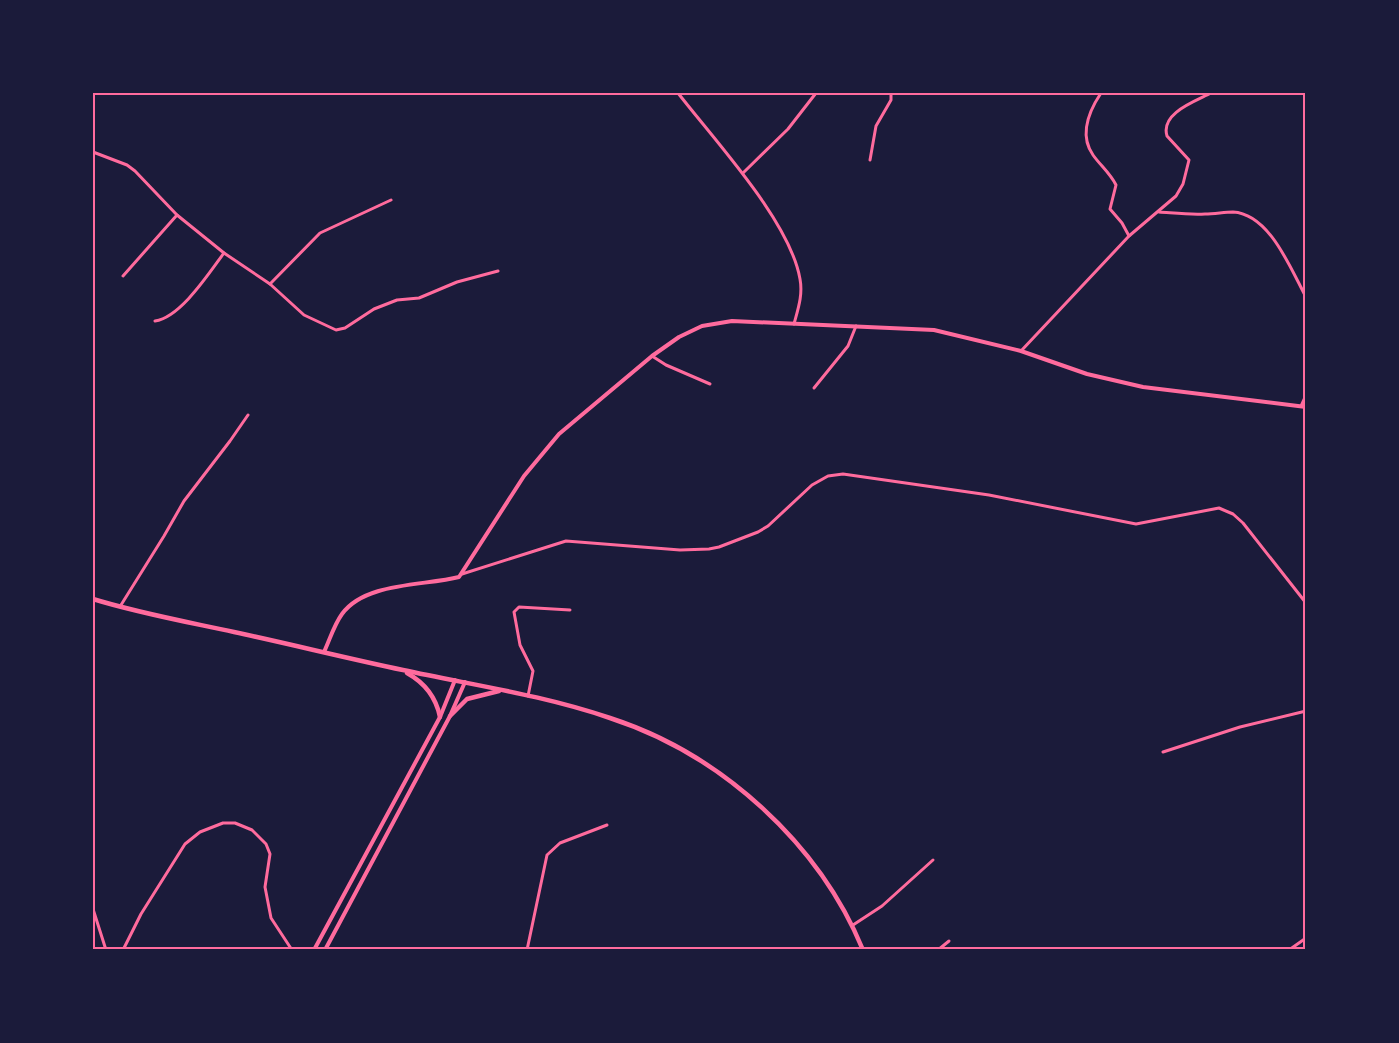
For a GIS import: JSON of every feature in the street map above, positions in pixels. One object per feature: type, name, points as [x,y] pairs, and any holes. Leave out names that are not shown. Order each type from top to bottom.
[{"type":"highway","points":[[93,599],[402,670],[465,681],[528,696],[612,718],[658,737],[708,765],[735,785],[793,838],[829,885],[853,925],[863,950]]},
{"type":"highway","points":[[402,670],[417,678],[425,686],[437,705],[440,717]]},
{"type":"highway","points":[[450,716],[467,699],[500,690]]},
{"type":"street","points":[[678,93],[742,174],[778,227],[794,259],[800,279],[801,295],[794,324]]},
{"type":"street","points":[[742,174],[788,129],[816,93]]},
{"type":"street","points":[[870,160],[876,126],[891,100],[891,93]]},
{"type":"street","points":[[1101,93],[1088,118],[1087,140],[1092,154],[1116,185],[1110,209],[1129,236]]},
{"type":"street","points":[[1021,351],[1129,236],[1159,212],[1181,189],[1189,165],[1186,156],[1167,136],[1168,123],[1186,106],[1212,93]]},
{"type":"street","points":[[93,152],[127,165],[177,215],[224,253],[270,284],[304,315],[325,326],[340,330],[374,309],[396,300],[419,298],[457,282],[498,271]]},
{"type":"street","points":[[270,284],[320,233],[391,200]]},
{"type":"street","points":[[1159,212],[1188,214],[1233,212],[1249,216],[1269,233],[1306,297]]},
{"type":"street","points":[[123,276],[177,215]]},
{"type":"street","points":[[155,321],[162,320],[195,291],[224,253]]},
{"type":"street","points":[[462,574],[524,476],[567,426],[652,356],[702,326],[732,321],[934,330],[1021,351],[1087,374],[1143,387],[1303,406],[1306,394]]},
{"type":"street","points":[[814,388],[848,346],[856,326]]},
{"type":"street","points":[[652,356],[666,366],[710,384]]},
{"type":"street","points":[[121,605],[184,501],[248,415]]},
{"type":"street","points":[[324,652],[340,615],[350,605],[365,596],[413,584],[456,578],[462,574],[566,541],[680,550],[718,547],[744,539],[763,529],[812,485],[828,476],[843,474],[989,495],[1136,524],[1210,509],[1225,510],[1233,513],[1243,523],[1306,602]]},
{"type":"street","points":[[528,696],[533,671],[520,645],[514,612],[519,607],[570,610]]},
{"type":"street","points":[[314,950],[440,717],[456,680]]},
{"type":"street","points":[[325,950],[450,716],[465,681]]},
{"type":"street","points":[[1163,752],[1240,727],[1306,711]]},
{"type":"street","points":[[123,950],[141,914],[185,844],[200,832],[223,823],[235,823],[252,830],[266,844],[270,854],[265,887],[271,918],[292,950]]},
{"type":"street","points":[[527,950],[547,855],[560,843],[607,825]]},
{"type":"street","points":[[853,925],[882,906],[933,860]]},
{"type":"street","points":[[93,909],[106,950]]},
{"type":"street","points":[[1289,950],[1306,938]]},
{"type":"street","points":[[938,950],[949,941]]}]
